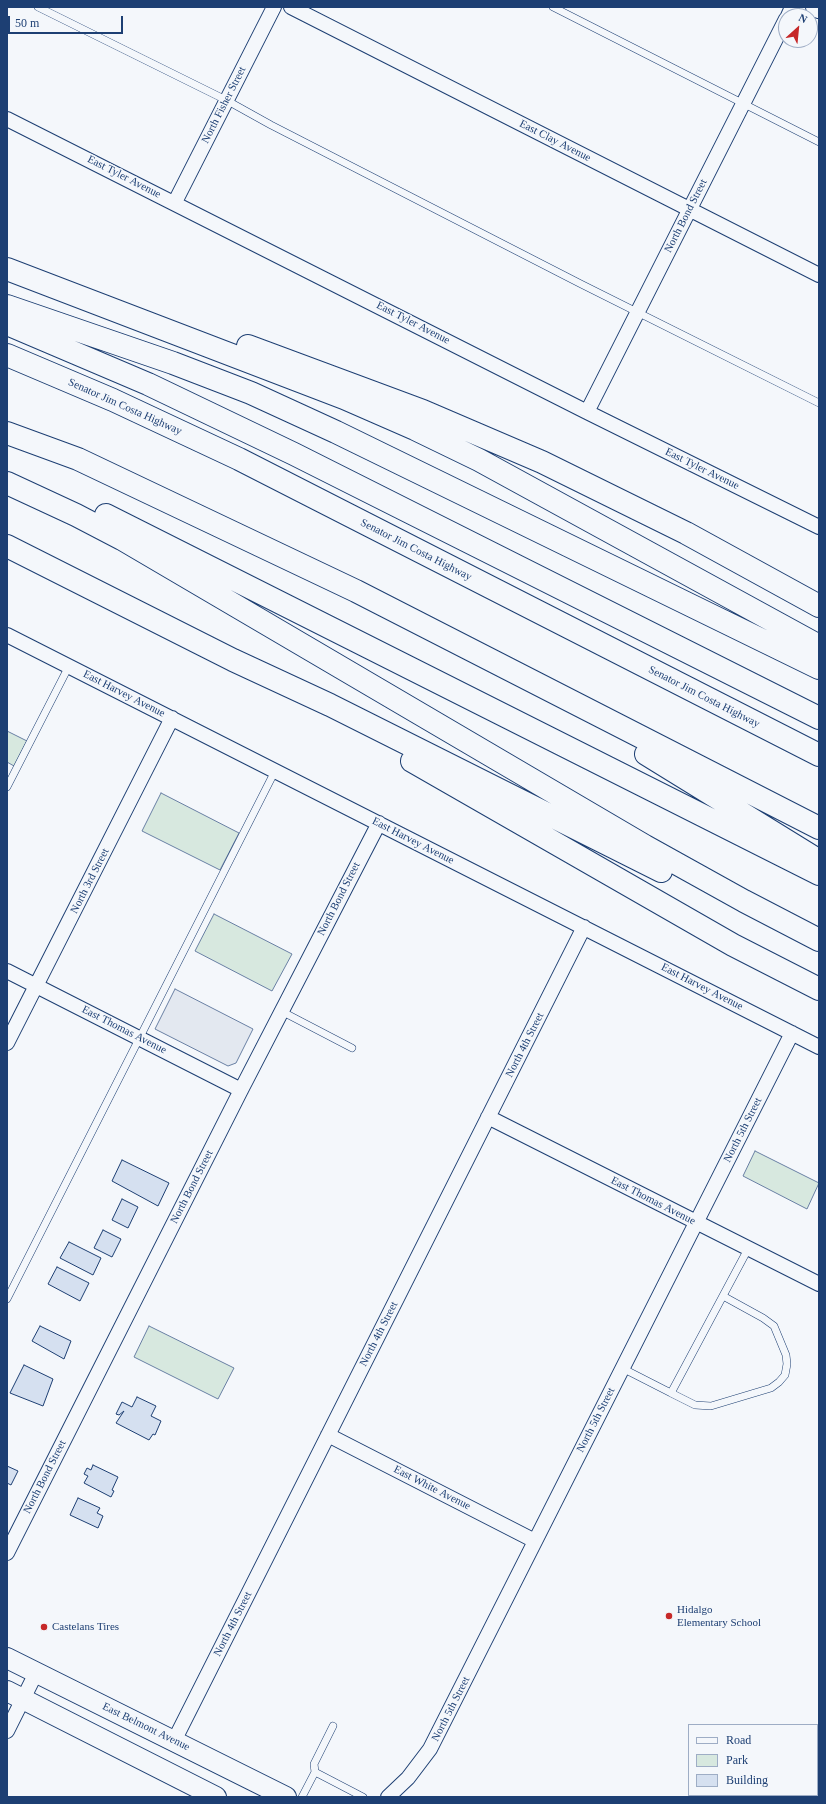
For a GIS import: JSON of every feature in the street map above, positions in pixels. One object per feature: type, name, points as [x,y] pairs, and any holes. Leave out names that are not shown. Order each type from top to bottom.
[{"type":"highway","points":[[7,265],[298,363],[423,411],[483,436],[542,462],[686,533],[819,606]]},
{"type":"highway","points":[[7,269],[70,295],[344,398],[415,429],[485,463],[819,646]]},
{"type":"highway","points":[[7,306],[173,363],[251,393],[336,432],[819,668]]},
{"type":"highway","points":[[7,324],[84,356],[190,404],[301,458],[819,718]]},
{"type":"highway","name":"Senator Jim Costa Highway","points":[[7,355],[113,400],[240,459],[819,755]]},
{"type":"highway","points":[[7,432],[78,459],[356,591],[819,828]]},
{"type":"highway","points":[[7,469],[164,543],[819,874]]},
{"type":"highway","points":[[7,483],[76,515],[156,559],[645,846],[744,901],[819,940]]},
{"type":"highway","points":[[7,546],[233,660],[330,705],[819,950]]},
{"type":"highway","points":[[233,660],[733,945],[819,989]]},
{"type":"highway","points":[[504,667],[819,860]]},
{"type":"main road","name":"East Belmont Avenue","points":[[7,1658],[286,1797]]},
{"type":"main road","points":[[15,1695],[216,1797]]},
{"type":"street","name":"North Fisher Street","points":[[175,202],[274,7]]},
{"type":"street","name":"East Clay Avenue","points":[[291,7],[819,275]]},
{"type":"street","name":"North Bond Street","points":[[587,412],[778,35]]},
{"type":"street","name":"East Tyler Avenue","points":[[7,118],[587,412],[819,527]]},
{"type":"street","name":"East Harvey Avenue","points":[[7,635],[819,1047]]},
{"type":"street","name":"North 3rd Street","points":[[7,1043],[172,718]]},
{"type":"street","name":"North Bond Street","points":[[8,1547],[281,1011],[379,823]]},
{"type":"street","name":"North 4th Street","points":[[174,1741],[584,927]]},
{"type":"street","name":"East Thomas Avenue","points":[[7,971],[241,1090]]},
{"type":"street","name":"North 5th Street","points":[[388,1797],[408,1778],[430,1749],[792,1033]]},
{"type":"street","name":"East Thomas Avenue","points":[[488,1117],[819,1284]]},
{"type":"street","name":"East White Avenue","points":[[328,1436],[535,1541]]},
{"type":"street","points":[[7,1730],[15,1695],[36,1673]]},
{"type":"lane","points":[[38,7],[226,100],[272,125],[819,403]]},
{"type":"lane","points":[[552,7],[819,142]]},
{"type":"lane","points":[[7,787],[69,666]]},
{"type":"lane","points":[[7,1299],[275,771]]},
{"type":"lane","points":[[281,1011],[352,1048]]},
{"type":"lane","points":[[671,1393],[748,1249]]},
{"type":"lane","points":[[622,1368],[695,1405],[711,1406],[771,1388],[779,1382],[785,1374],[787,1364],[786,1355],[774,1326],[763,1318],[723,1296]]},
{"type":"lane","points":[[302,1797],[315,1772],[314,1764],[333,1726]]},
{"type":"lane","points":[[315,1772],[363,1797]]},
{"type":"green space","points":[[7,731],[27,741],[14,766],[7,762]]},
{"type":"green space","points":[[161,793],[239,833],[220,870],[142,831]]},
{"type":"green space","points":[[214,914],[292,954],[272,991],[195,951]]},
{"type":"green space","points":[[755,1151],[819,1183],[807,1209],[743,1176]]},
{"type":"green space","points":[[149,1326],[234,1368],[218,1399],[134,1357]]},
{"type":"shaded area","points":[[175,989],[253,1029],[236,1063],[228,1066],[155,1029]]},
{"type":"building","points":[[122,1160],[169,1183],[158,1206],[112,1181]]},
{"type":"building","points":[[122,1199],[138,1207],[128,1228],[112,1220]]},
{"type":"building","points":[[103,1230],[121,1239],[112,1257],[94,1248]]},
{"type":"building","points":[[69,1242],[101,1258],[93,1275],[60,1258]]},
{"type":"building","points":[[57,1267],[89,1283],[80,1301],[48,1284]]},
{"type":"building","points":[[40,1326],[71,1341],[64,1359],[32,1341]]},
{"type":"building","points":[[24,1365],[53,1379],[43,1406],[10,1393]]},
{"type":"building","points":[[137,1397],[156,1406],[151,1416],[161,1421],[155,1435],[153,1434],[149,1440],[116,1423],[124,1411],[119,1415],[116,1414],[122,1402],[132,1407]]},
{"type":"building","points":[[93,1465],[118,1477],[112,1490],[114,1491],[111,1497],[84,1483],[88,1476],[84,1474],[87,1468],[91,1470]]},
{"type":"building","points":[[7,1466],[18,1471],[11,1485],[7,1483]]},
{"type":"building","points":[[78,1498],[100,1508],[97,1513],[103,1516],[98,1528],[70,1515]]},
{"type":"place","name":"Hidalgo Elementary School","points":[[669,1616]]},
{"type":"place","name":"Castelans Tires","points":[[44,1627]]}]
